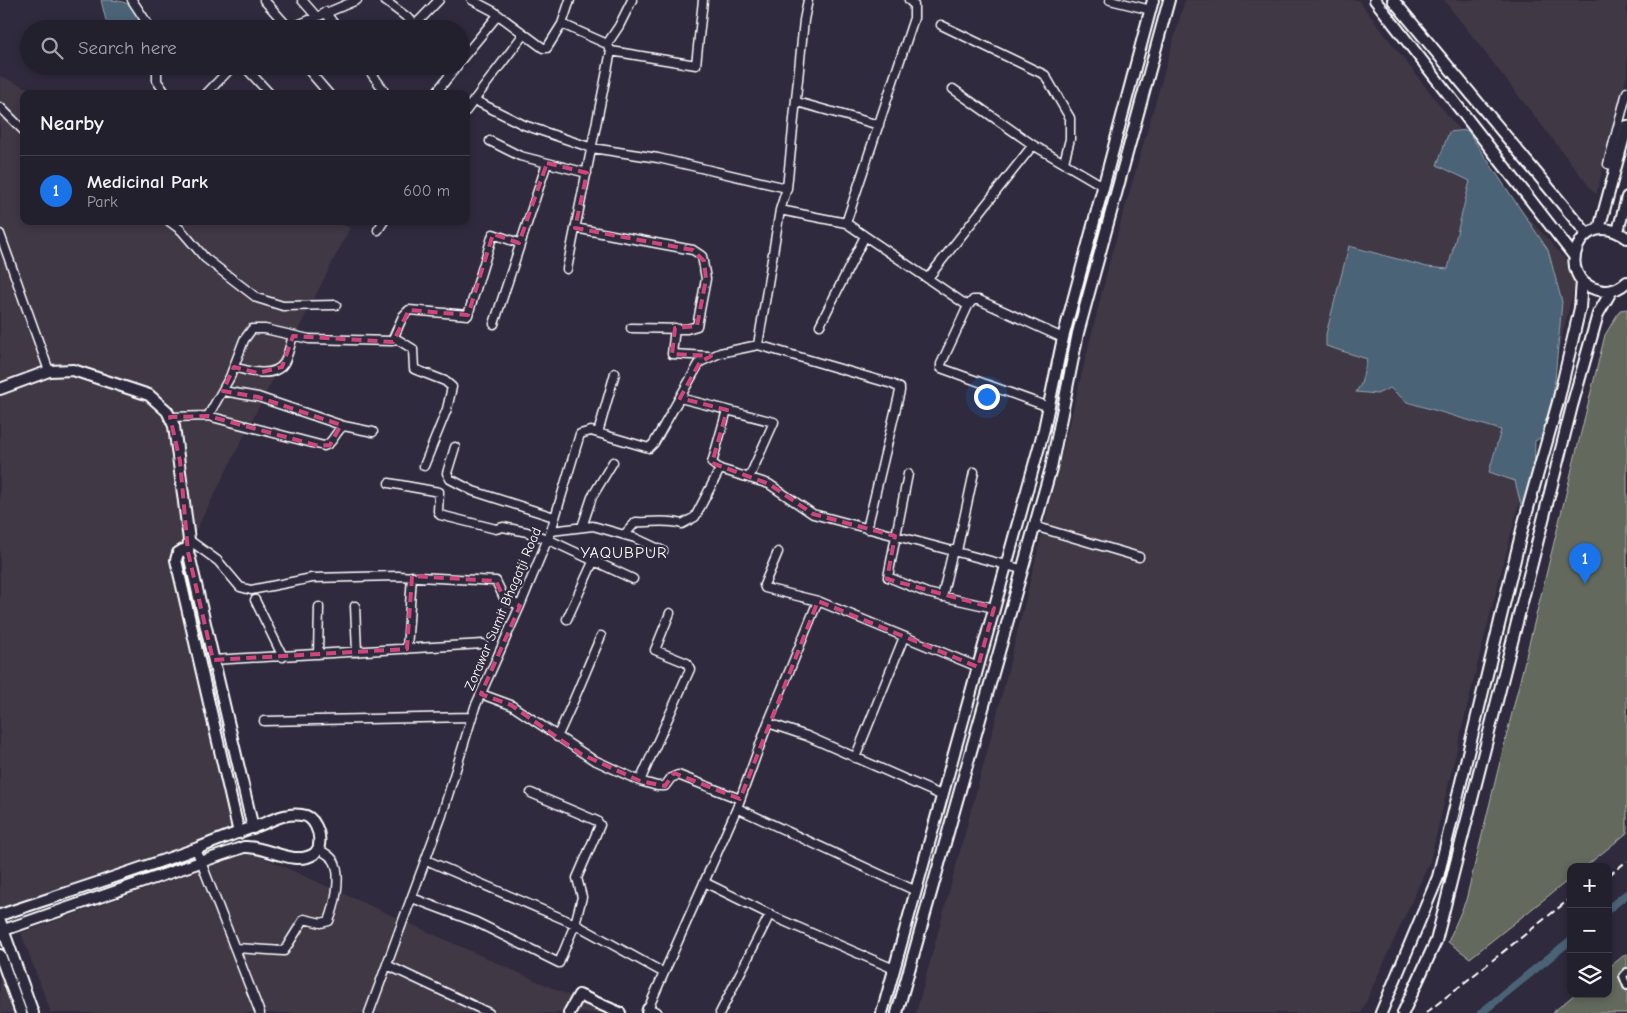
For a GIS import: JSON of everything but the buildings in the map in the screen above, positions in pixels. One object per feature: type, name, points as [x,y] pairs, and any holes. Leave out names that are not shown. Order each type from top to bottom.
[{"type":"street","points":[[132,0],[145,20]]},
{"type":"street","points":[[264,0],[281,20]]},
{"type":"street","points":[[302,0],[316,16]]},
{"type":"street","points":[[330,0],[335,9]]},
{"type":"street","points":[[308,20],[357,0]]},
{"type":"street","points":[[384,0],[411,20]]},
{"type":"street","points":[[420,20],[439,0]]},
{"type":"street","points":[[472,0],[498,15],[543,48],[547,48],[562,24],[570,0]]},
{"type":"street","points":[[567,269],[592,148],[609,47],[632,0]]},
{"type":"street","points":[[562,24],[609,47],[696,65],[703,0]]},
{"type":"street","points":[[758,345],[780,210],[787,188],[804,20],[808,0]]},
{"type":"street","points":[[846,223],[914,18],[914,5],[909,0]]},
{"type":"street","points":[[882,1013],[1049,407],[1065,333],[1152,5],[1110,0]]},
{"type":"street","points":[[897,1013],[1051,468],[1078,333],[1169,0]]},
{"type":"street","points":[[1375,0],[1574,256]]},
{"type":"street","points":[[1393,0],[1587,234]]},
{"type":"street","points":[[325,12],[331,20]]},
{"type":"street","points":[[470,49],[498,15]]},
{"type":"street","points":[[940,25],[1045,75],[1070,118],[1070,139],[1064,162]]},
{"type":"street","points":[[470,106],[523,35]]},
{"type":"street","points":[[157,75],[157,81],[163,90]]},
{"type":"street","points":[[210,90],[224,75]]},
{"type":"street","points":[[252,75],[266,90]]},
{"type":"street","points":[[313,75],[326,90]]},
{"type":"street","points":[[373,75],[383,89]]},
{"type":"street","points":[[438,90],[450,75]]},
{"type":"street","points":[[954,88],[1034,145],[1103,186]]},
{"type":"street","points":[[1616,166],[1608,164],[1627,92]]},
{"type":"street","points":[[474,100],[524,125],[592,148],[658,158],[787,188]]},
{"type":"street","points":[[797,102],[879,125]]},
{"type":"street","points":[[0,106],[20,126]]},
{"type":"street","points":[[1599,229],[1627,126]]},
{"type":"street","points":[[490,140],[520,156],[587,173]]},
{"type":"street","points":[[928,278],[1034,145]]},
{"type":"street","points":[[494,324],[519,243],[547,163]]},
{"type":"street","points":[[1618,231],[1627,197]]},
{"type":"street","points":[[780,210],[846,223],[968,306]]},
{"type":"street","points":[[174,225],[205,258],[256,298],[283,306],[336,305]]},
{"type":"street","points":[[378,230],[381,225]]},
{"type":"street","points":[[575,228],[693,250],[702,256],[706,279],[697,326],[694,328],[631,328]]},
{"type":"street","points":[[1626,285],[1612,290],[1592,288],[1582,280],[1576,269],[1574,256],[1578,244],[1587,234],[1599,229],[1618,231],[1627,238]]},
{"type":"street","points":[[0,234],[50,370]]},
{"type":"street","points":[[395,338],[403,316],[409,310],[468,315],[493,234],[519,243]]},
{"type":"street","points":[[820,325],[865,236]]},
{"type":"street","points":[[1381,1013],[1438,878],[1523,526],[1558,402],[1580,308],[1582,280]]},
{"type":"street","points":[[1403,1013],[1438,933],[1567,424],[1598,314],[1612,290]]},
{"type":"street","points":[[1049,407],[941,368],[941,364],[972,300],[978,300],[1065,333],[1078,333]]},
{"type":"street","points":[[675,328],[672,354],[711,356]]},
{"type":"street","points":[[208,416],[234,367],[244,340],[252,329],[265,329],[293,336],[383,342],[395,338],[413,349],[414,369],[445,381],[452,387],[447,409],[424,466]]},
{"type":"street","points":[[234,367],[258,373],[280,368],[293,336]]},
{"type":"street","points":[[615,373],[598,433],[649,448],[700,362],[711,356],[758,345],[900,388],[867,530]]},
{"type":"street","points":[[0,389],[50,370],[73,370],[150,395],[167,410],[174,426],[180,461],[189,540],[188,552],[253,828]]},
{"type":"street","points":[[222,391],[258,397],[344,426],[373,432]]},
{"type":"street","points":[[680,398],[774,422],[749,478]]},
{"type":"street","points":[[727,410],[712,463],[720,468],[769,484],[813,514],[867,530],[1021,569]]},
{"type":"street","points":[[170,417],[208,416],[324,446],[331,443],[338,431],[344,426]]},
{"type":"street","name":"Zorawar Sumit Bhagatji Road","points":[[369,1013],[426,860],[472,717],[551,531],[580,434],[585,431],[598,433]]},
{"type":"street","points":[[455,447],[447,473],[450,479],[473,491],[554,517]]},
{"type":"street","points":[[582,527],[592,497],[613,462]]},
{"type":"street","points":[[624,535],[636,522],[659,523],[669,520],[682,524],[695,517],[720,468]]},
{"type":"street","points":[[942,597],[974,472]]},
{"type":"street","points":[[908,474],[888,577],[894,581],[942,597],[994,608]]},
{"type":"street","points":[[389,484],[439,492],[438,511],[440,515],[496,529],[503,528],[527,532],[547,539],[633,579]]},
{"type":"street","points":[[551,531],[593,526],[624,535],[663,551]]},
{"type":"street","points":[[1034,526],[1139,557]]},
{"type":"street","points":[[189,540],[218,561],[240,587],[251,590],[312,578],[412,576],[496,581],[504,598],[520,606]]},
{"type":"street","points":[[188,552],[182,550],[178,553],[176,560],[239,832]]},
{"type":"street","points":[[778,552],[764,587],[818,601],[978,667]]},
{"type":"street","points":[[567,619],[593,562]]},
{"type":"street","points":[[407,649],[412,576]]},
{"type":"street","points":[[255,600],[283,656]]},
{"type":"street","points":[[650,1012],[664,973],[737,808],[768,723],[818,601]]},
{"type":"street","points":[[355,606],[357,652]]},
{"type":"street","points":[[318,654],[319,607]]},
{"type":"street","points":[[640,781],[690,669],[687,663],[655,650],[670,613]]},
{"type":"street","points":[[557,737],[576,699],[579,684],[601,636]]},
{"type":"street","points":[[855,758],[904,637]]},
{"type":"street","points":[[213,660],[483,644]]},
{"type":"street","points":[[481,694],[512,705],[581,754],[640,781],[657,786],[665,786],[671,778],[678,775],[740,799]]},
{"type":"street","points":[[264,721],[472,717]]},
{"type":"street","points":[[768,723],[807,736],[943,796]]},
{"type":"street","points":[[412,898],[476,922],[559,964],[575,924],[582,897],[577,878],[600,825],[597,821],[530,793]]},
{"type":"street","points":[[737,808],[916,890]]},
{"type":"street","points":[[0,915],[196,849],[253,828],[274,818],[292,814],[304,815],[311,818],[316,828],[319,838],[318,849],[307,857],[295,858],[252,846],[244,847],[2,926],[33,1013]]},
{"type":"street","points":[[196,849],[260,1013]]},
{"type":"street","points":[[236,948],[284,951],[304,919],[321,923],[329,921],[337,884],[337,868],[330,855],[318,849]]},
{"type":"street","points":[[426,860],[575,924],[664,973]]},
{"type":"street","points":[[704,882],[770,914],[894,969]]},
{"type":"street","points":[[720,1013],[770,914]]},
{"type":"street","points":[[0,955],[22,1013]]},
{"type":"street","points":[[387,965],[489,1013]]},
{"type":"street","points":[[1627,972],[1623,976],[1627,986]]},
{"type":"street","points":[[569,1013],[580,995],[620,1013]]},
{"type":"highlighted area","points":[[547,163],[587,173],[575,228],[693,250],[704,261],[706,279],[697,326],[675,328],[672,354],[711,356],[700,362],[680,398],[727,410],[712,463],[769,484],[813,514],[895,536],[887,579],[994,608],[978,667],[818,601],[740,799],[674,773],[665,786],[640,781],[581,754],[511,705],[481,694],[520,606],[504,598],[496,581],[412,576],[407,649],[213,660],[188,552],[180,461],[170,417],[208,416],[319,446],[330,445],[341,425],[258,397],[223,391],[234,367],[258,373],[282,367],[293,336],[393,342],[409,310],[468,315],[493,234],[519,243]]},
{"type":"shaded area","points":[[1185,0],[1358,0],[1521,209],[1568,262],[1579,270],[1477,666],[1430,861],[1361,1013],[916,1013],[994,726],[1111,256]]},
{"type":"shaded area","points":[[1444,0],[1627,0],[1627,75],[1596,195]]},
{"type":"shaded area","points":[[0,76],[32,90],[20,90],[20,225],[344,225],[350,228],[182,558],[234,830],[0,909]]},
{"type":"shaded area","points":[[251,852],[608,1013],[51,1013],[21,933]]},
{"type":"shaded area","points":[[0,964],[18,1013],[0,1013]]},
{"type":"green space","points":[[1627,309],[1627,833],[1590,863],[1567,863],[1567,881],[1470,958],[1448,942],[1466,900],[1605,335],[1620,310]]},
{"type":"green space","points":[[1627,953],[1627,1013],[1552,1013],[1570,998],[1612,998],[1612,965]]},
{"type":"water","points":[[101,0],[128,4],[142,20],[106,20]]},
{"type":"water","points":[[1467,130],[1548,250],[1562,302],[1554,390],[1544,436],[1535,441],[1534,487],[1522,509],[1515,481],[1489,472],[1501,430],[1407,402],[1390,388],[1377,394],[1356,392],[1361,384],[1367,359],[1326,346],[1326,334],[1349,246],[1427,267],[1448,269],[1470,181],[1437,165],[1449,132]]},
{"type":"waterway","points":[[1609,908],[1627,894]]},
{"type":"waterway","points":[[1481,1013],[1567,943]]},
{"type":"railway","points":[[1612,873],[1627,861]]},
{"type":"railway","points":[[1426,1013],[1567,901]]},
{"type":"place","name":"Medicinal Park","points":[[1585,584]]},
{"type":"district","name":"YAQUBPUR","points":[[624,553]]}]
